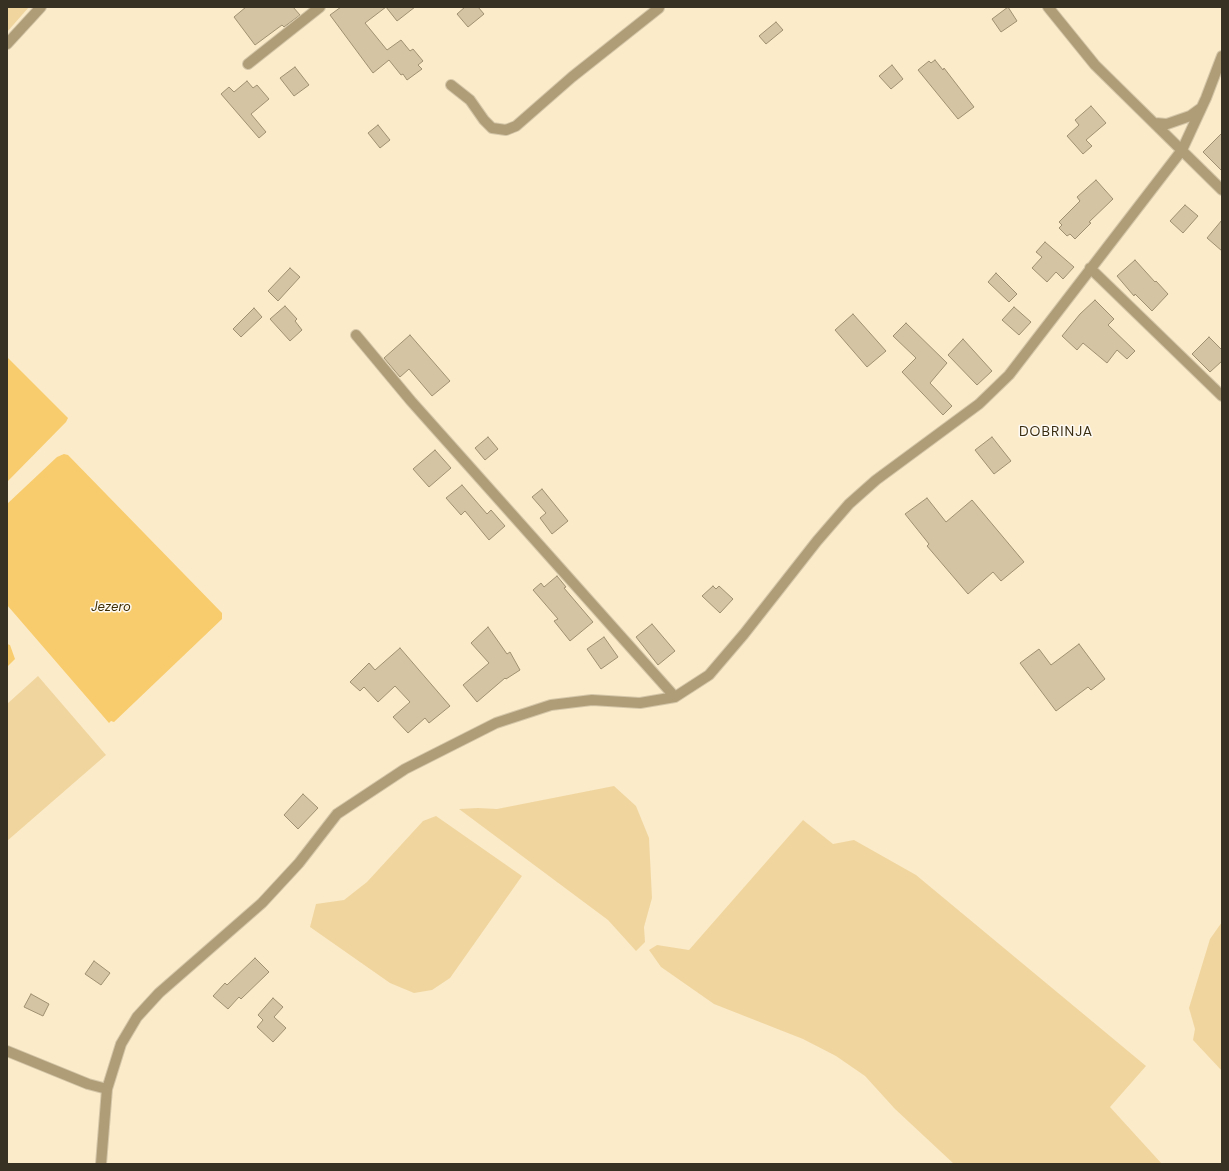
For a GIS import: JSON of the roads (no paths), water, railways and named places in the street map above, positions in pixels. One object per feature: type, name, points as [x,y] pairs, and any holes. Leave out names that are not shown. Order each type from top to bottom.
[{"type":"street","points":[[7,44],[41,7]]},
{"type":"street","points":[[248,64],[320,7]]},
{"type":"street","points":[[451,85],[470,100],[484,120],[492,128],[506,130],[516,126],[572,77],[659,7]]},
{"type":"street","points":[[1048,7],[1095,65],[1222,190]]},
{"type":"street","points":[[101,1164],[107,1089],[121,1044],[137,1017],[159,993],[262,903],[299,863],[337,814],[385,780],[496,722],[551,705],[592,700],[640,703],[675,697],[694,687],[717,667],[817,541],[849,504],[876,480],[979,404],[1009,375],[1182,150],[1202,107],[1222,56]]},
{"type":"street","points":[[1155,123],[1167,124],[1190,116],[1202,107]]},
{"type":"street","points":[[1090,268],[1222,396]]},
{"type":"street","points":[[356,335],[411,401],[675,697]]},
{"type":"street","points":[[7,1051],[88,1084],[107,1089]]},
{"type":"water","points":[[7,357],[68,418],[66,422],[7,482]]},
{"type":"water","name":"Jezero","points":[[64,454],[68,455],[222,613],[222,619],[114,722],[111,721],[109,723],[7,605],[7,504],[57,457]]},
{"type":"water","points":[[7,644],[10,645],[15,659],[7,667]]},
{"type":"district","name":"DOBRINJA","points":[[1056,432]]}]
